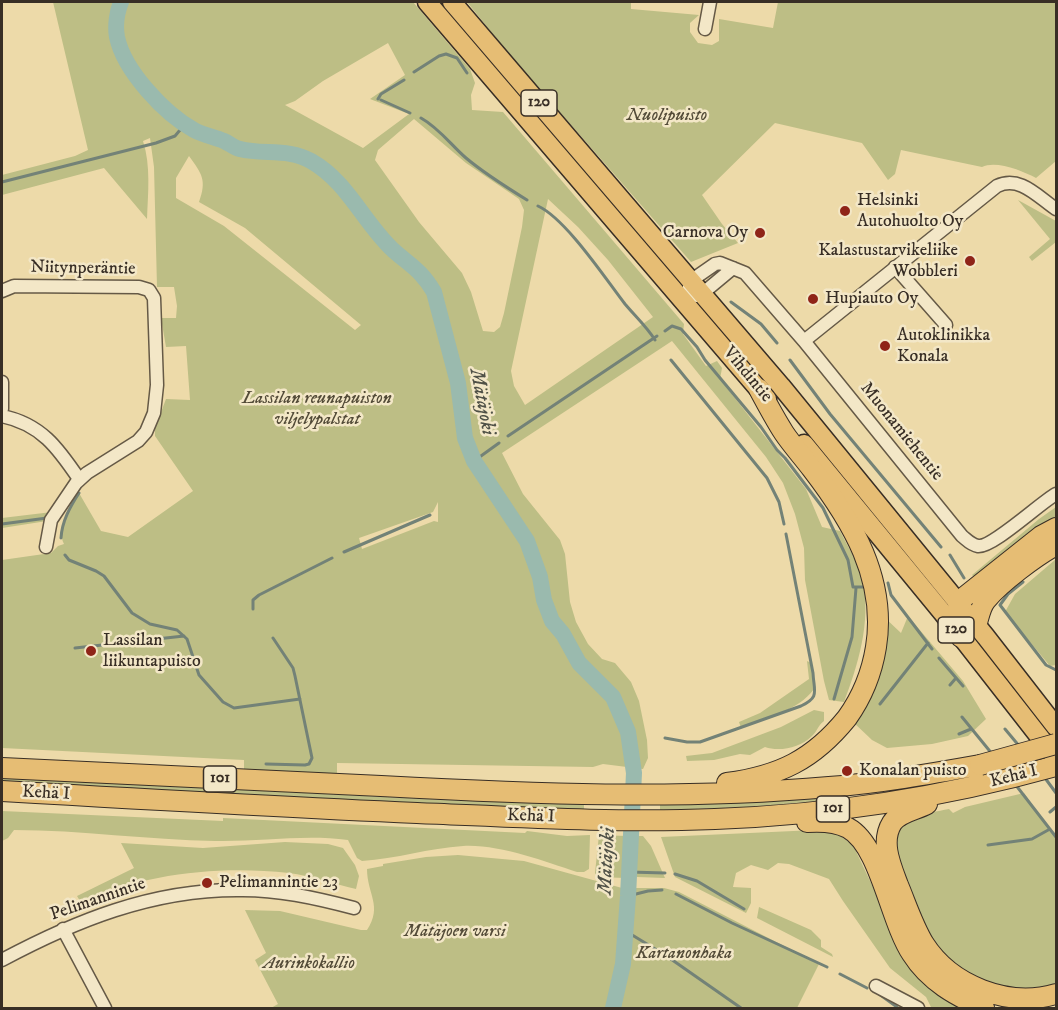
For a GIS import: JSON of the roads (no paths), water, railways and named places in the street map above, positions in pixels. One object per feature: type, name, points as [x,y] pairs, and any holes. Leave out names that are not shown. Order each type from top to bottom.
[{"type":"highway","points":[[669,794],[750,780],[785,769],[809,755],[837,730],[852,710],[868,681],[879,634],[878,602],[872,572],[856,534],[830,493],[784,433],[759,389]]},
{"type":"highway","points":[[969,631],[958,602],[1041,536],[1056,528]]},
{"type":"highway","points":[[969,631],[986,600],[1033,560],[1056,545]]},
{"type":"highway","name":"Kehä I","points":[[2,768],[584,795],[669,794],[828,787],[917,776],[980,765],[1056,744]]},
{"type":"highway","name":"Kehä I","points":[[2,791],[372,811],[584,819],[715,819],[870,805],[949,792],[1056,766]]},
{"type":"highway","points":[[949,792],[920,808],[902,814],[891,825],[888,834],[887,849],[893,870],[923,943],[948,970],[983,991],[1015,997],[1047,997],[1056,994]]},
{"type":"highway","points":[[715,819],[748,826],[822,821],[840,825],[853,832],[868,848],[910,952],[919,964],[947,990],[984,1008]]},
{"type":"main road","name":"Vihdintie","points":[[428,2],[759,389],[1056,728]]},
{"type":"main road","name":"Vihdintie","points":[[452,2],[781,386],[958,602]]},
{"type":"main road","name":"Vihdintie","points":[[969,631],[1056,758]]},
{"type":"street","points":[[705,29],[710,2]]},
{"type":"street","points":[[804,341],[997,186],[1004,183],[1021,184],[1056,208]]},
{"type":"street","name":"Muonamiehentie","points":[[697,287],[716,264],[720,263],[745,273],[752,279],[962,536],[973,545],[982,546],[992,543],[1056,494]]},
{"type":"street","points":[[895,267],[946,325]]},
{"type":"street","name":"Niitynperäntie","points":[[2,291],[14,286],[139,287],[149,290],[154,298],[157,398],[150,424],[138,441],[80,479],[51,520],[46,547]]},
{"type":"street","points":[[684,300],[697,287]]},
{"type":"street","points":[[2,382],[2,409]]},
{"type":"street","points":[[2,416],[33,428],[55,445],[80,479]]},
{"type":"street","name":"Pelimannintie","points":[[2,960],[63,929],[131,904],[202,891],[272,892],[354,908]]},
{"type":"street","points":[[63,929],[105,1008]]},
{"type":"street","points":[[876,986],[918,1008]]},
{"type":"waterway","name":"Mätäjoki","points":[[121,2],[116,28],[121,50],[137,77],[159,103],[194,130],[236,148],[294,154],[311,161],[335,180],[382,239],[420,273],[434,292],[458,383],[465,438],[474,461],[527,541],[552,621],[563,634],[579,663],[613,697],[628,732],[634,773],[628,896],[623,964],[613,1008]]},
{"type":"waterway","points":[[414,72],[446,54],[457,58],[467,73]]},
{"type":"waterway","points":[[378,99],[381,94],[404,80]]},
{"type":"waterway","points":[[381,100],[410,113]]},
{"type":"waterway","points":[[421,118],[473,164],[527,200]]},
{"type":"waterway","points":[[2,182],[156,143],[175,136],[185,124]]},
{"type":"waterway","points":[[538,206],[561,223],[573,236],[655,340]]},
{"type":"waterway","points":[[731,302],[761,324],[777,343]]},
{"type":"waterway","points":[[665,331],[672,326],[681,329],[761,427],[823,508],[848,560],[853,587],[865,587]]},
{"type":"waterway","points":[[508,436],[657,336]]},
{"type":"waterway","points":[[671,360],[767,478],[779,502],[784,524]]},
{"type":"waterway","points":[[790,360],[830,414],[941,547]]},
{"type":"waterway","points":[[474,461],[499,443]]},
{"type":"waterway","name":"Mätäjoki","points":[[484,487],[489,484]]},
{"type":"waterway","points":[[61,538],[67,514],[79,493]]},
{"type":"waterway","points":[[344,552],[430,515]]},
{"type":"waterway","points":[[2,524],[47,518]]},
{"type":"waterway","points":[[665,738],[700,742],[801,706],[813,697],[815,689],[813,673],[786,534]]},
{"type":"waterway","points":[[65,555],[69,560],[104,576],[132,613],[150,624],[177,630],[187,639],[199,675],[223,702],[234,708],[300,699]]},
{"type":"waterway","points":[[950,555],[964,578]]},
{"type":"waterway","points":[[253,609],[253,600],[259,595],[332,558]]},
{"type":"waterway","points":[[1023,582],[1008,594],[1000,605],[1046,665],[1056,670]]},
{"type":"waterway","points":[[888,583],[891,595],[932,649]]},
{"type":"waterway","points":[[834,699],[852,637],[856,588]]},
{"type":"waterway","points":[[75,648],[184,636]]},
{"type":"waterway","points":[[266,764],[305,765],[309,764],[312,758],[293,668],[273,638]]},
{"type":"waterway","points":[[880,704],[928,643]]},
{"type":"waterway","points":[[939,658],[963,686]]},
{"type":"waterway","points":[[950,685],[956,678]]},
{"type":"waterway","points":[[962,717],[993,755]]},
{"type":"waterway","points":[[959,734],[971,729]]},
{"type":"waterway","points":[[1005,729],[1020,747]]},
{"type":"waterway","points":[[1045,778],[1056,793]]},
{"type":"waterway","points":[[1015,784],[1056,837]]},
{"type":"waterway","points":[[1050,812],[1056,807]]},
{"type":"waterway","points":[[988,845],[1032,839],[1050,829]]},
{"type":"waterway","points":[[629,872],[665,873]]},
{"type":"waterway","points":[[675,874],[697,881],[744,909]]},
{"type":"waterway","points":[[628,896],[662,890]]},
{"type":"waterway","points":[[676,894],[827,967]]},
{"type":"waterway","points":[[624,930],[660,952]]},
{"type":"waterway","points":[[668,957],[741,1008]]},
{"type":"waterway","points":[[840,974],[867,988]]},
{"type":"waterway","points":[[879,994],[897,1007]]},
{"type":"place","name":"Helsinki Autohuolto Oy","points":[[845,211]]},
{"type":"place","name":"Carnova Oy","points":[[760,233]]},
{"type":"place","name":"Kalastustarvikeliike Wobbleri","points":[[970,261]]},
{"type":"place","name":"Hupiauto Oy","points":[[813,299]]},
{"type":"place","name":"Autoklinikka Konala","points":[[885,346]]},
{"type":"place","name":"Lassilan liikuntapuisto","points":[[91,651]]},
{"type":"place","name":"Konalan puisto","points":[[847,771]]},
{"type":"place","name":"Pelimannintie 23","points":[[207,883]]},
{"type":"park label","name":"Nuolipuisto","points":[[667,116]]},
{"type":"park label","name":"Lassilan reunapuiston viljelypalstat","points":[[317,409]]},
{"type":"park label","name":"Mätäjoen varsi","points":[[455,932]]},
{"type":"park label","name":"Kartanonhaka","points":[[684,954]]},
{"type":"park label","name":"Aurinkokallio","points":[[309,964]]}]
